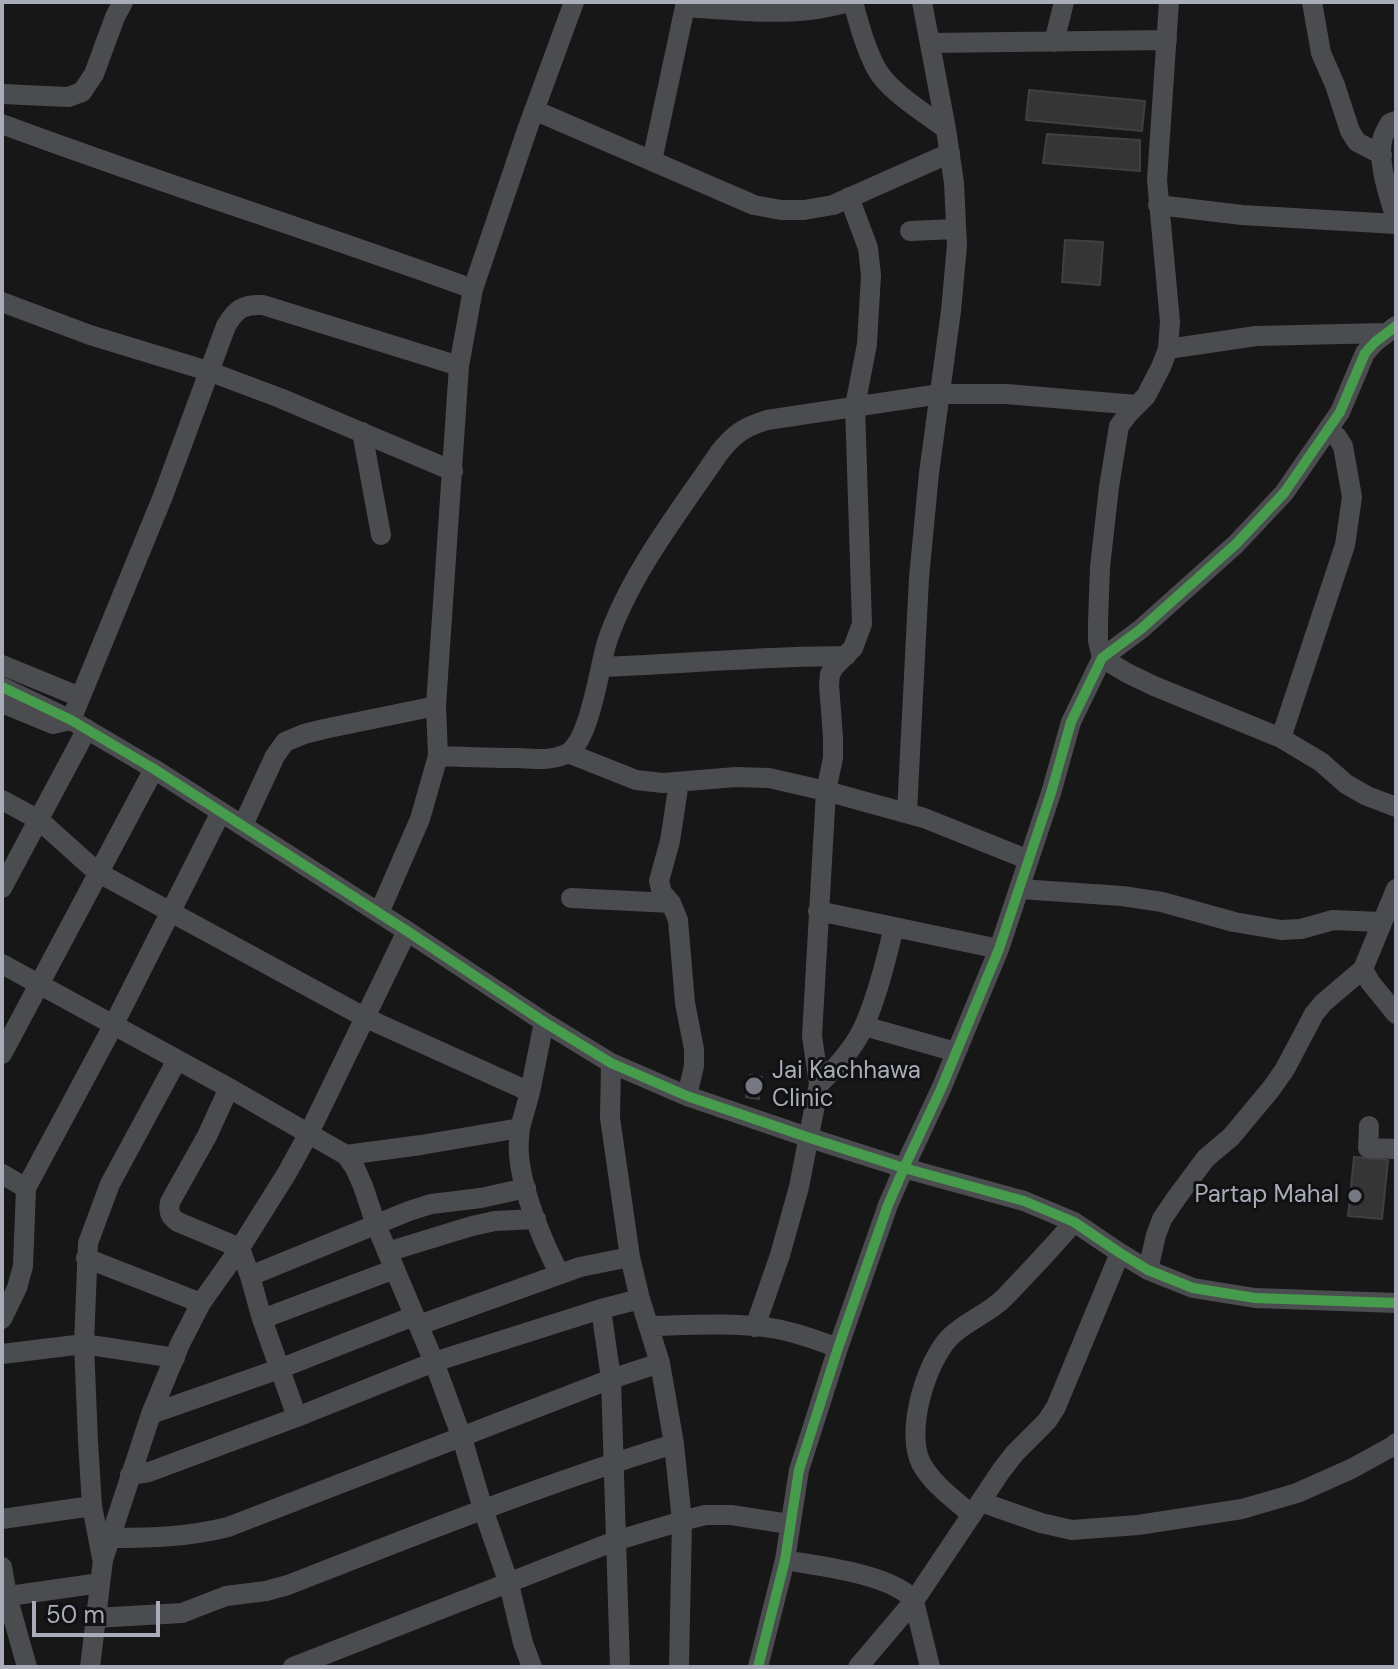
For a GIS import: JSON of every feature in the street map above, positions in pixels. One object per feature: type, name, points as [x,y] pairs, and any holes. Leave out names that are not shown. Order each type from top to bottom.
[{"type":"street","points":[[379,913],[420,819],[438,756],[436,706],[459,366],[473,289],[574,2]]},
{"type":"street","points":[[652,161],[686,5],[791,10],[853,2],[876,70],[892,88],[946,129]]},
{"type":"street","points":[[907,812],[919,578],[957,245],[950,153],[922,2]]},
{"type":"street","points":[[1054,42],[1064,2]]},
{"type":"street","points":[[1169,2],[1157,157],[1158,205],[1170,322],[1168,349],[1153,384],[1119,426],[1103,529],[1098,623],[1102,658],[1154,686],[1281,738],[1321,762],[1346,784],[1396,807]]},
{"type":"street","points":[[1312,2],[1321,53],[1350,131],[1357,142],[1382,155]]},
{"type":"street","points":[[2,94],[68,97],[82,92],[94,74],[119,3]]},
{"type":"street","points":[[931,43],[1167,40]]},
{"type":"street","points":[[534,110],[754,205],[781,210],[833,205],[950,153]]},
{"type":"street","points":[[1158,205],[1242,215],[1396,221],[1382,155],[1382,138],[1390,123],[1396,121]]},
{"type":"street","points":[[2,124],[473,289]]},
{"type":"street","points":[[755,1327],[799,1187],[819,1084],[812,1036],[826,791],[833,758],[830,674],[853,648],[862,624],[855,406],[867,344],[871,275],[868,248],[849,197]]},
{"type":"street","points":[[910,231],[956,229]]},
{"type":"street","points":[[2,302],[90,335],[208,371],[453,471]]},
{"type":"street","points":[[2,888],[39,820],[79,724],[80,697],[163,496],[208,371],[234,312],[241,306],[263,305],[459,366]]},
{"type":"street","points":[[1168,349],[1256,336],[1390,330]]},
{"type":"street","points":[[758,1667],[785,1560],[799,1470],[838,1348],[888,1205],[941,1089],[999,949],[1071,722],[1102,658],[1141,629],[1236,544],[1284,493],[1340,412],[1365,353],[1390,330]]},
{"type":"street","points":[[438,756],[548,759],[568,753],[578,742],[585,725],[607,642],[622,603],[645,563],[719,453],[746,426],[767,420],[940,394],[1006,394],[1137,405]]},
{"type":"street","points":[[1281,738],[1345,545],[1352,497],[1343,446],[1328,430]]},
{"type":"street","points":[[362,432],[381,535]]},
{"type":"street","points":[[601,667],[792,656],[846,656]]},
{"type":"street","points":[[2,665],[80,697]]},
{"type":"street","points":[[2,687],[79,724],[154,769],[611,1063],[687,1096],[810,1138],[1024,1201],[1074,1222],[1148,1270],[1193,1288],[1255,1298],[1396,1303]]},
{"type":"street","points":[[243,825],[275,756],[285,742],[314,731],[436,706]]},
{"type":"street","points":[[5,711],[53,724],[79,724]]},
{"type":"street","points":[[568,753],[636,780],[663,783],[736,777],[769,778],[826,791],[907,812],[1029,860]]},
{"type":"street","points":[[2,1054],[154,769]]},
{"type":"street","points":[[679,782],[670,841],[659,881],[662,893],[671,903],[678,920],[685,1003],[694,1049],[694,1066],[687,1096]]},
{"type":"street","points":[[2,800],[39,820],[97,872],[366,1018],[530,1092]]},
{"type":"street","points":[[2,1319],[17,1288],[23,1266],[26,1188],[113,1026],[221,812]]},
{"type":"street","points":[[1020,889],[1162,902],[1234,922],[1281,930],[1301,929],[1333,920],[1381,922]]},
{"type":"street","points":[[1148,1270],[1162,1219],[1206,1158],[1231,1137],[1271,1089],[1314,1014],[1363,969],[1396,889]]},
{"type":"street","points":[[571,898],[671,903]]},
{"type":"street","points":[[818,911],[999,949]]},
{"type":"street","points":[[819,1084],[847,1053],[864,1026],[882,977],[894,927]]},
{"type":"street","points":[[90,1667],[103,1560],[151,1414],[175,1358],[201,1303],[240,1248],[309,1133],[407,931]]},
{"type":"street","points":[[2,964],[346,1155],[363,1186],[462,1438],[509,1584],[525,1665]]},
{"type":"street","points":[[1363,969],[1370,982],[1387,994],[1396,1014]]},
{"type":"street","points":[[544,1022],[520,1128],[519,1155],[536,1219],[560,1274]]},
{"type":"street","points":[[864,1026],[956,1052]]},
{"type":"street","points":[[103,1560],[92,1506],[84,1344],[88,1243],[110,1184],[177,1060]]},
{"type":"street","points":[[611,1063],[610,1118],[630,1257],[660,1363],[674,1444],[682,1521],[679,1667]]},
{"type":"street","points":[[229,1088],[168,1211],[171,1218],[178,1222],[240,1248],[297,1417]]},
{"type":"street","points":[[1369,1126],[1368,1148],[1396,1149]]},
{"type":"street","points":[[346,1155],[520,1128]]},
{"type":"street","points":[[2,1174],[26,1188]]},
{"type":"street","points":[[250,1276],[431,1204],[526,1188]]},
{"type":"street","points":[[262,1319],[472,1226],[495,1221],[536,1219]]},
{"type":"street","points":[[1074,1222],[1003,1300],[949,1338],[938,1353],[925,1383],[915,1424],[920,1460],[929,1475],[977,1509],[1072,1530],[1138,1525],[1242,1509],[1297,1493],[1351,1469],[1396,1443]]},
{"type":"street","points":[[858,1667],[914,1601],[1015,1453],[1047,1421],[1056,1407],[1120,1253]]},
{"type":"street","points":[[151,1414],[416,1320],[591,1264],[630,1257]]},
{"type":"street","points":[[86,1258],[201,1303]]},
{"type":"street","points":[[130,1475],[149,1472],[297,1417],[434,1362],[640,1299]]},
{"type":"street","points":[[601,1309],[611,1379],[620,1667]]},
{"type":"street","points":[[649,1326],[774,1329],[838,1348]]},
{"type":"street","points":[[2,1354],[84,1344],[175,1358]]},
{"type":"street","points":[[111,1538],[198,1534],[228,1527],[611,1379],[660,1363]]},
{"type":"street","points":[[95,1618],[182,1613],[226,1596],[288,1585],[483,1509],[674,1444]]},
{"type":"street","points":[[2,1519],[92,1506]]},
{"type":"street","points":[[293,1667],[615,1541],[682,1521],[705,1515],[731,1515],[789,1524]]},
{"type":"street","points":[[785,1560],[852,1572],[909,1594],[914,1601],[930,1667]]},
{"type":"street","points":[[2,1567],[5,1596],[27,1667]]},
{"type":"street","points":[[5,1596],[100,1583]]},
{"type":"building","points":[[1029,90],[1145,101],[1142,131],[1026,120]]},
{"type":"building","points":[[1047,134],[1140,140],[1140,171],[1043,163]]},
{"type":"building","points":[[1065,240],[1103,242],[1100,285],[1062,282]]},
{"type":"building","points":[[750,1075],[762,1077],[759,1099],[746,1097]]},
{"type":"building","points":[[1354,1157],[1388,1160],[1382,1219],[1348,1216]]},
{"type":"cycle path","points":[[758,1667],[785,1560],[799,1470],[838,1348],[888,1205],[941,1089],[999,949],[1051,793],[1071,722],[1102,658],[1141,629],[1236,544],[1284,493],[1340,412],[1365,353],[1396,326]]},
{"type":"cycle path","points":[[2,687],[71,720],[154,769],[611,1063],[687,1096],[810,1138],[1024,1201],[1074,1222],[1148,1270],[1193,1288],[1255,1298],[1396,1303]]},
{"type":"place","name":"Jai Kachhawa Clinic","points":[[754,1086]]},
{"type":"place","name":"Partap Mahal","points":[[1355,1196]]}]
